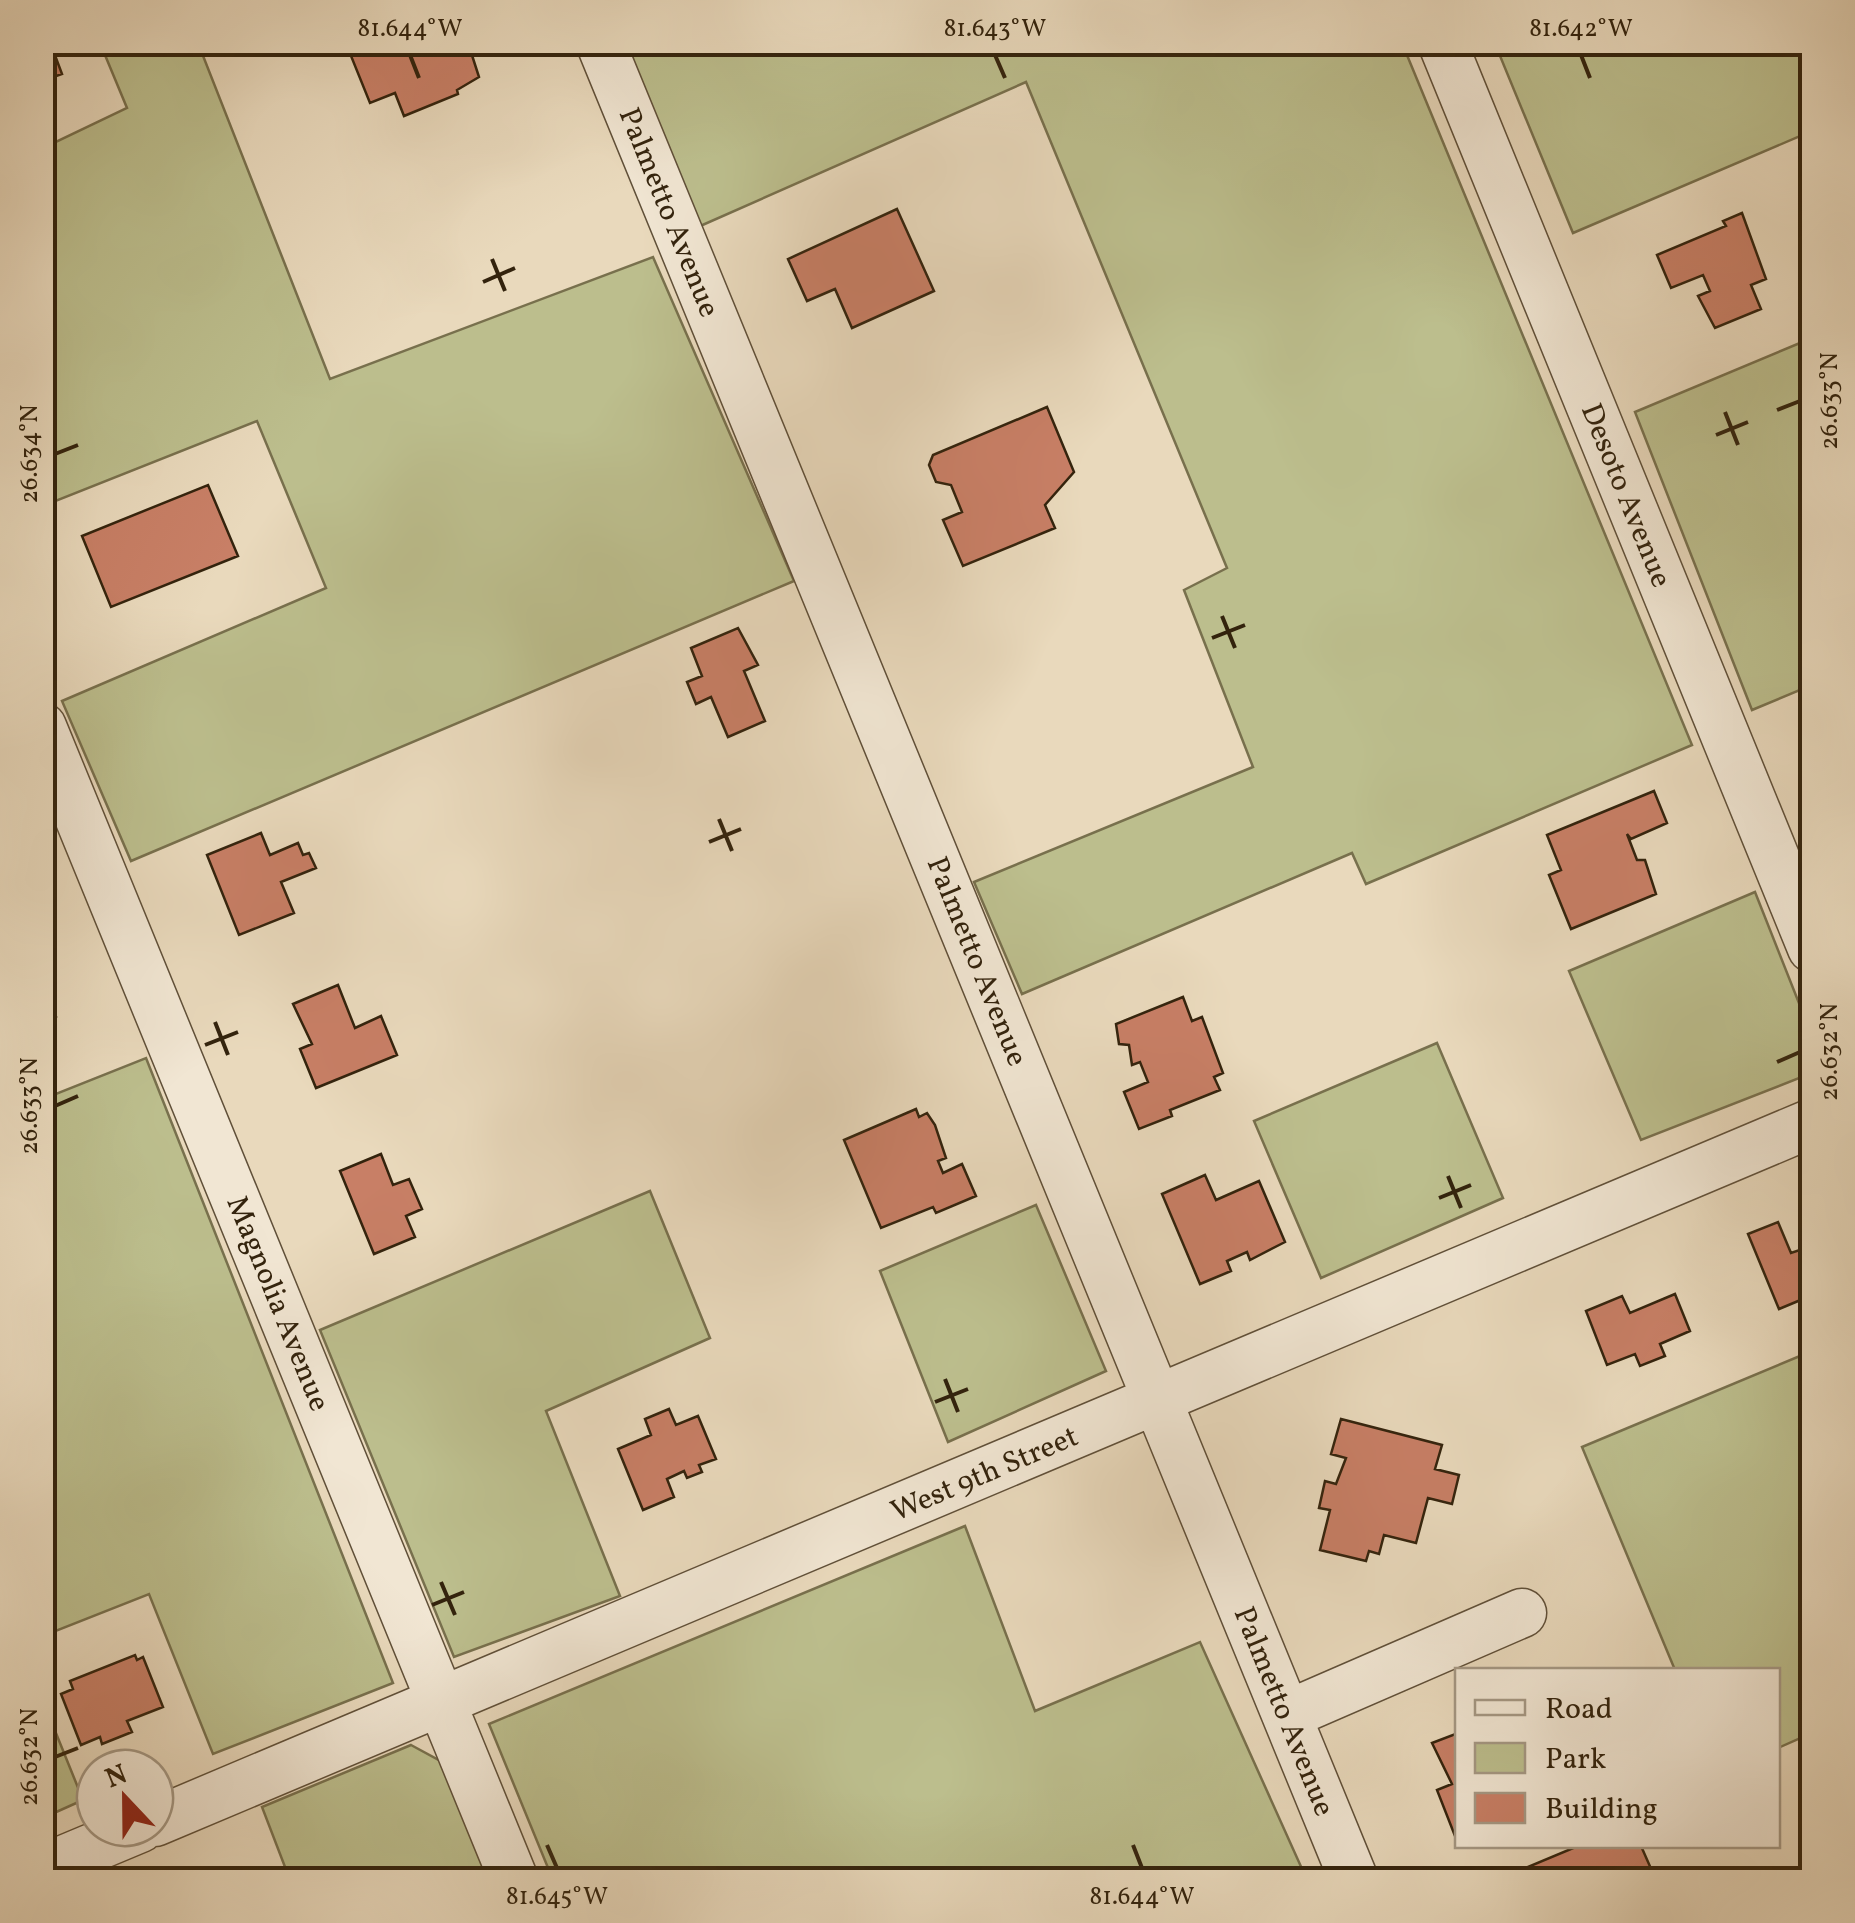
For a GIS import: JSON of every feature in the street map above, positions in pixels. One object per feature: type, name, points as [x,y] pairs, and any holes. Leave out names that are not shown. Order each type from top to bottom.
[{"type":"street","name":"Palmetto Avenue","points":[[600,42],[1354,1880]]},
{"type":"street","name":"Desoto Avenue","points":[[1442,42],[1812,948]]},
{"type":"street","name":"Magnolia Avenue","points":[[42,727],[514,1880]]},
{"type":"street","name":"West 9th Street","points":[[175,1814],[1812,1123]]},
{"type":"street","points":[[1286,1715],[1522,1613]]},
{"type":"street","points":[[42,1869],[92,1848]]},
{"type":"green space","points":[[100,43],[198,43],[330,379],[653,257],[794,581],[131,861],[62,701],[326,588],[257,421],[43,506],[43,148],[127,108]]},
{"type":"green space","points":[[625,43],[1402,43],[1692,745],[1366,884],[1352,853],[1022,994],[974,882],[1253,767],[1184,590],[1227,568],[1026,82],[698,227]]},
{"type":"green space","points":[[1519,43],[1812,43],[1812,131],[1573,233],[1498,51]]},
{"type":"green space","points":[[1812,338],[1812,685],[1752,710],[1635,412]]},
{"type":"green space","points":[[1755,892],[1812,1036],[1812,1073],[1641,1140],[1569,971]]},
{"type":"green space","points":[[1437,1043],[1503,1198],[1321,1278],[1254,1121]]},
{"type":"green space","points":[[146,1058],[393,1683],[213,1754],[149,1594],[43,1636],[43,1099]]},
{"type":"green space","points":[[650,1191],[710,1338],[546,1411],[620,1596],[454,1657],[320,1330]]},
{"type":"green space","points":[[1036,1205],[1106,1371],[948,1442],[880,1271]]},
{"type":"green space","points":[[1812,1351],[1812,1733],[1780,1747],[1780,1668],[1674,1668],[1582,1447]]},
{"type":"green space","points":[[965,1526],[1035,1711],[1200,1642],[1307,1880],[553,1880],[489,1724]]},
{"type":"green space","points":[[43,1701],[75,1780],[75,1804],[42,1817]]},
{"type":"green space","points":[[411,1745],[444,1763],[489,1880],[290,1880],[262,1807]]},
{"type":"building","points":[[42,42],[50,42],[62,74],[42,81]]},
{"type":"building","points":[[356,42],[461,42],[465,51],[470,49],[479,77],[457,90],[458,94],[404,116],[395,93],[370,103],[347,46]]},
{"type":"building","points":[[897,209],[934,291],[852,328],[835,289],[807,301],[788,259]]},
{"type":"building","points":[[1742,213],[1766,279],[1751,285],[1761,309],[1715,328],[1698,296],[1710,291],[1703,275],[1671,288],[1657,255],[1726,226],[1723,221]]},
{"type":"building","points":[[1047,407],[1074,472],[1045,505],[1055,528],[963,566],[943,520],[962,512],[951,485],[936,482],[929,465],[933,455]]},
{"type":"building","points":[[208,485],[238,556],[111,607],[82,536]]},
{"type":"building","points":[[738,628],[758,665],[744,671],[765,721],[728,737],[711,697],[696,704],[687,682],[702,676],[691,648]]},
{"type":"building","points":[[1654,791],[1667,823],[1631,839],[1627,834],[1637,860],[1645,860],[1656,894],[1571,929],[1549,875],[1561,870],[1547,835]]},
{"type":"building","points":[[261,833],[270,855],[298,843],[303,855],[309,853],[316,868],[281,882],[294,913],[239,935],[207,855]]},
{"type":"building","points":[[338,985],[355,1028],[381,1016],[397,1055],[316,1088],[300,1049],[312,1044],[293,1004]]},
{"type":"building","points":[[1183,997],[1192,1021],[1202,1017],[1223,1073],[1214,1077],[1220,1090],[1170,1110],[1172,1116],[1139,1129],[1124,1092],[1148,1082],[1140,1062],[1132,1065],[1129,1045],[1119,1044],[1116,1024]]},
{"type":"building","points":[[46,1005],[56,1017],[49,1025],[51,1030],[42,1033],[42,1007]]},
{"type":"building","points":[[916,1109],[919,1117],[927,1113],[935,1125],[946,1158],[938,1161],[943,1173],[962,1164],[976,1196],[936,1213],[933,1207],[881,1228],[844,1140]]},
{"type":"building","points":[[381,1154],[393,1185],[409,1179],[422,1209],[406,1216],[415,1237],[374,1254],[340,1171]]},
{"type":"building","points":[[1205,1175],[1216,1200],[1259,1181],[1285,1242],[1250,1260],[1247,1252],[1227,1261],[1231,1271],[1200,1284],[1162,1194]]},
{"type":"building","points":[[1778,1222],[1791,1253],[1806,1248],[1803,1240],[1812,1236],[1809,1314],[1803,1299],[1779,1309],[1748,1234]]},
{"type":"building","points":[[1675,1294],[1690,1331],[1660,1344],[1665,1356],[1640,1366],[1635,1354],[1607,1365],[1586,1311],[1622,1296],[1630,1313]]},
{"type":"building","points":[[669,1409],[676,1425],[698,1416],[716,1459],[699,1465],[702,1472],[687,1478],[684,1471],[667,1479],[674,1497],[643,1510],[618,1449],[651,1435],[645,1419]]},
{"type":"building","points":[[1341,1419],[1442,1445],[1435,1469],[1459,1475],[1452,1504],[1428,1498],[1416,1543],[1384,1535],[1379,1554],[1369,1551],[1366,1561],[1320,1550],[1330,1510],[1319,1508],[1325,1481],[1336,1484],[1346,1458],[1331,1454]]},
{"type":"building","points":[[135,1655],[137,1660],[143,1657],[163,1707],[127,1721],[132,1732],[102,1744],[100,1737],[81,1745],[61,1694],[73,1689],[70,1681]]},
{"type":"building","points":[[1455,1734],[1455,1836],[1437,1790],[1452,1784],[1432,1743]]},
{"type":"building","points":[[1573,1848],[1642,1848],[1656,1880],[1497,1880]]}]
